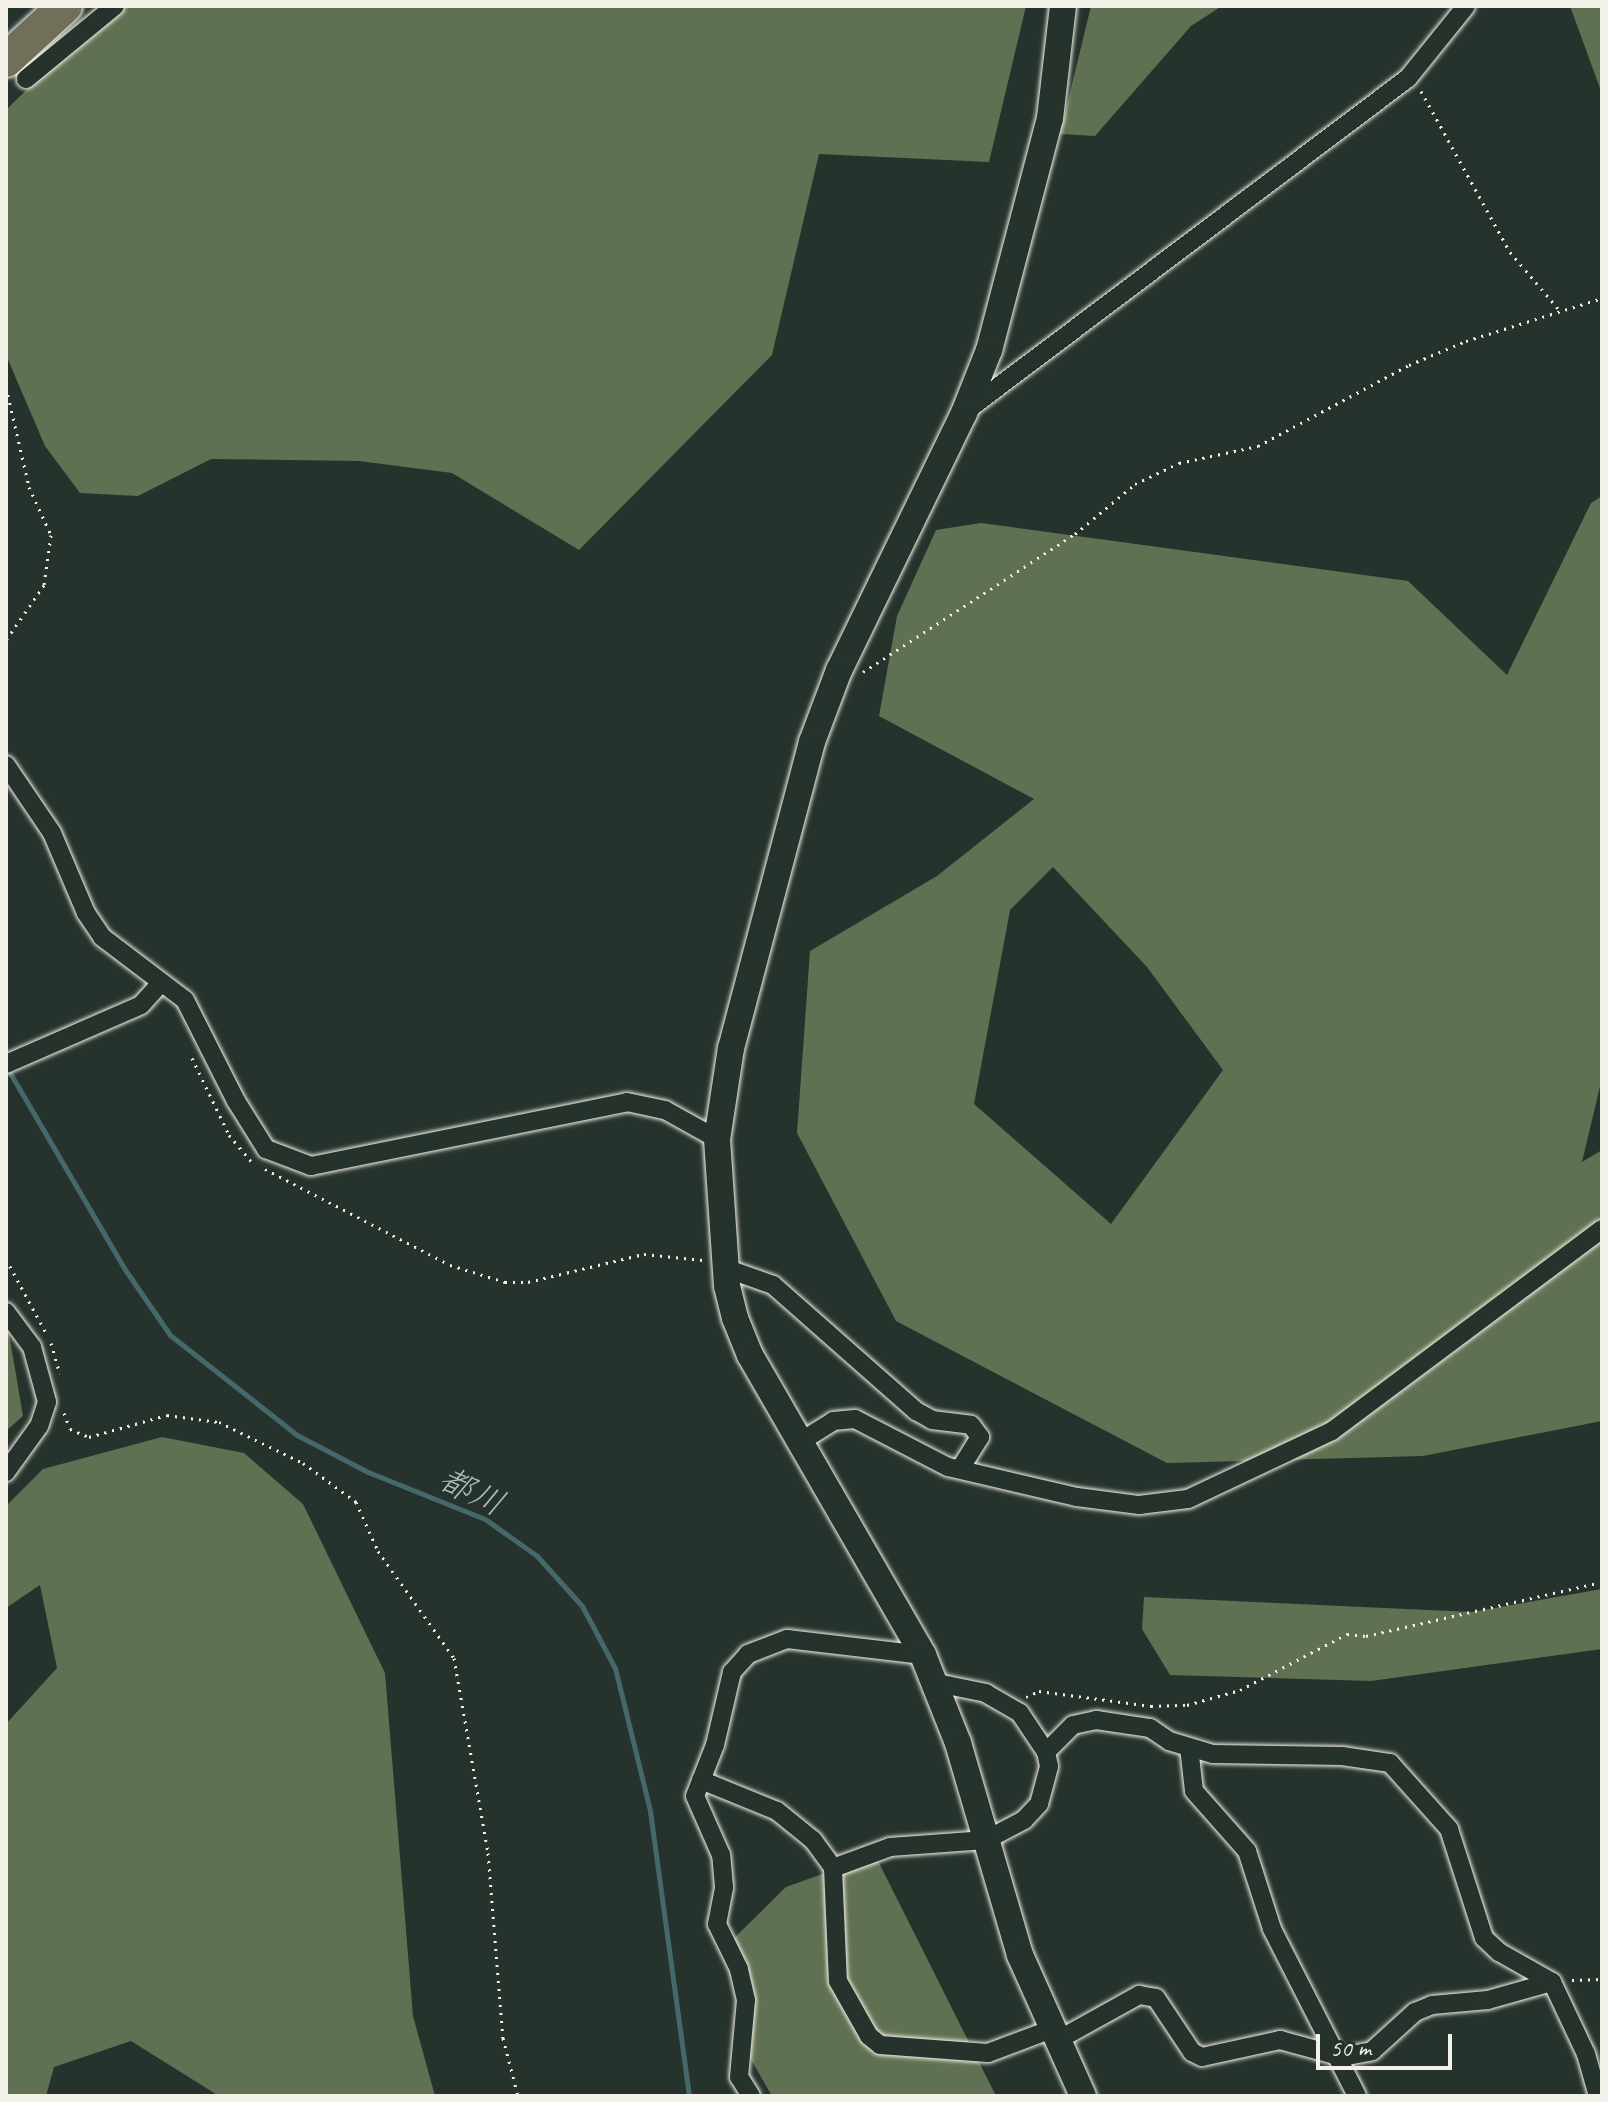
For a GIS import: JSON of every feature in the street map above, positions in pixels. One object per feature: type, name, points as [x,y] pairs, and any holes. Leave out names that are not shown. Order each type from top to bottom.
[{"type":"highway","points":[[6,49],[41,6]]},
{"type":"highway","points":[[16,69],[65,6]]},
{"type":"street","points":[[16,69],[115,6]]},
{"type":"street","points":[[1063,6],[1050,118],[1031,202],[989,350],[964,413],[828,698],[812,742],[731,1048],[717,1139],[725,1268],[735,1318],[750,1355],[923,1655],[958,1743],[1015,1942],[1083,2096]]},
{"type":"street","points":[[964,413],[1408,78],[1466,6]]},
{"type":"street","points":[[6,765],[52,833],[86,913],[102,937],[185,1000],[266,1149],[311,1166],[538,1116],[627,1102],[665,1110],[717,1139]]},
{"type":"street","points":[[9,1063],[141,1005],[160,984]]},
{"type":"street","points":[[800,1442],[833,1421],[855,1419],[907,1450],[960,1469],[1077,1497],[1139,1505],[1188,1499],[1332,1431],[1602,1229]]},
{"type":"street","points":[[725,1268],[773,1285],[821,1333],[916,1411],[932,1420],[971,1425],[980,1437],[960,1469]]},
{"type":"street","points":[[6,1312],[32,1347],[47,1402],[39,1426],[6,1472]]},
{"type":"street","points":[[751,2096],[739,2077],[746,2000],[739,1969],[717,1924],[724,1887],[721,1855],[695,1796],[732,1672],[748,1654],[787,1639],[923,1655]]},
{"type":"street","points":[[833,1868],[890,1847],[986,1840],[1024,1820],[1039,1804],[1049,1766],[1046,1752],[1008,1704],[986,1693],[932,1682]]},
{"type":"street","points":[[1046,1752],[1073,1725],[1096,1720],[1150,1728],[1189,1747],[1269,1759],[1342,1756],[1390,1763],[1449,1829],[1484,1938],[1499,1952],[1552,1982],[1586,2054],[1598,2096]]},
{"type":"street","points":[[1189,1747],[1194,1791],[1247,1851],[1272,1929],[1342,2057],[1357,2096]]},
{"type":"street","points":[[701,1780],[777,1811],[813,1840],[833,1868],[838,1981],[869,2036],[891,2047],[988,2053],[1055,2034],[1139,1995],[1156,1998],[1192,2052],[1202,2057],[1280,2040],[1342,2057],[1372,2051],[1415,2012],[1432,2005],[1488,2000],[1552,1982]]},
{"type":"path","points":[[1408,78],[1426,95],[1510,252],[1562,313]]},
{"type":"path","points":[[828,698],[943,616],[1075,534],[1135,484],[1179,463],[1258,446],[1409,365],[1466,341],[1602,298]]},
{"type":"path","points":[[6,387],[29,487],[51,535],[44,585],[6,640]]},
{"type":"path","points":[[188,1049],[217,1114],[248,1159],[450,1265],[505,1282],[528,1282],[644,1254],[674,1253],[725,1268]]},
{"type":"path","points":[[6,1259],[55,1351],[62,1383]]},
{"type":"path","points":[[62,1406],[70,1429],[89,1437],[167,1415],[219,1422],[303,1463],[356,1502],[378,1551],[454,1658],[488,1853],[503,2038],[518,2096]]},
{"type":"path","points":[[1008,1704],[1039,1691],[1151,1706],[1187,1705],[1240,1690],[1347,1634],[1366,1636],[1602,1582]]},
{"type":"path","points":[[1552,1982],[1602,1979]]},
{"type":"green space","points":[[111,6],[1026,6],[989,162],[819,154],[772,355],[579,550],[452,473],[359,461],[211,459],[138,496],[80,493],[45,446],[6,355],[6,110]]},
{"type":"green space","points":[[1091,6],[1222,6],[1191,26],[1095,136],[1060,134]]},
{"type":"green space","points":[[1570,6],[1602,6],[1602,91],[1601,91]]},
{"type":"green space","points":[[1602,496],[1602,1078],[1582,1162],[1602,1150],[1602,1421],[1423,1456],[1167,1463],[896,1321],[797,1133],[810,951],[937,876],[1034,799],[879,716],[897,616],[936,530],[981,523],[1408,581],[1507,675],[1591,503]],"holes":[[[1053,867],[1147,967],[1223,1070],[1111,1224],[974,1104],[1010,910]]]},
{"type":"green space","points":[[6,1316],[23,1416],[6,1431]]},
{"type":"green space","points":[[162,1437],[244,1453],[303,1504],[385,1673],[413,2016],[435,2096],[219,2096],[131,2041],[54,2067],[46,2096],[6,2096],[6,1724],[57,1668],[40,1585],[6,1608],[6,1506],[43,1469]]},
{"type":"green space","points":[[1602,1589],[1602,1649],[1371,1681],[1170,1675],[1142,1629],[1144,1597],[1472,1612]]},
{"type":"green space","points":[[875,1855],[996,2096],[772,2096],[746,2051],[727,1945],[786,1887]]},
{"type":"waterway","name":"都川","points":[[6,1066],[124,1268],[170,1335],[297,1435],[368,1472],[485,1519],[537,1556],[582,1606],[615,1668],[650,1811],[689,2096]]}]
